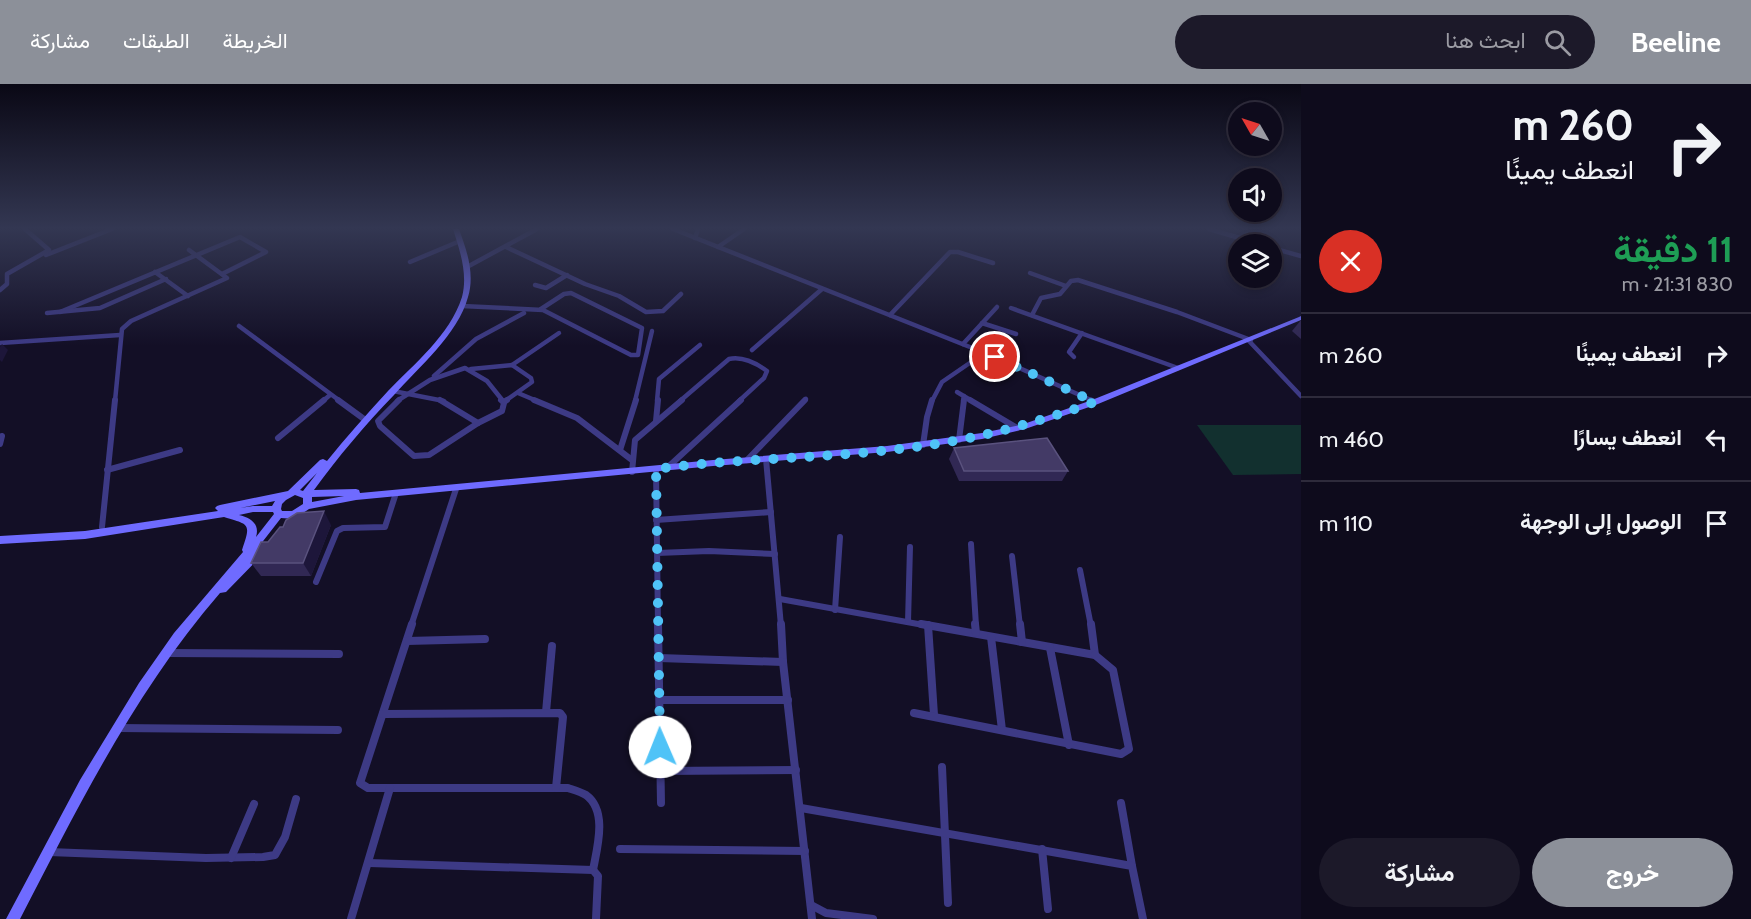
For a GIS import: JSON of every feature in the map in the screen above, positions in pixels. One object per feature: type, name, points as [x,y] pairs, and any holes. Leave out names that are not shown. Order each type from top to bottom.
[{"type":"main road","points":[[306,494],[380,405],[438,342],[462,306],[467,284],[467,268]]},
{"type":"main road","points":[[192,618],[307,506],[508,482],[923,446],[959,440],[1017,428],[1095,402],[1301,318]]},
{"type":"main road","points":[[13,919],[116,728],[165,653],[246,554],[277,511],[280,500],[289,494],[380,405]]},
{"type":"main road","points":[[65,536],[102,527],[289,494],[482,481],[508,482]]},
{"type":"main road","points":[[306,494],[309,498],[307,506]]},
{"type":"main road","points":[[294,525],[335,501]]},
{"type":"main road","points":[[0,540],[86,535],[261,508],[290,516],[299,513]]},
{"type":"main road","points":[[222,513],[246,520],[252,526],[253,532],[246,554]]},
{"type":"street","points":[[0,290],[7,284],[7,274],[19,268]]},
{"type":"street","points":[[60,312],[165,268]]},
{"type":"street","points":[[102,527],[120,335],[126,324],[227,278],[214,268]]},
{"type":"street","points":[[222,274],[234,268]]},
{"type":"street","points":[[552,268],[619,296],[646,312],[663,311],[681,294]]},
{"type":"street","points":[[770,268],[963,345],[1095,402]]},
{"type":"street","points":[[890,315],[935,268]]},
{"type":"street","points":[[155,272],[188,296]]},
{"type":"street","points":[[1030,273],[1066,286]]},
{"type":"street","points":[[535,285],[546,288],[567,275]]},
{"type":"street","points":[[47,313],[100,308],[166,279]]},
{"type":"street","points":[[1032,315],[1039,301],[1060,294],[1071,281],[1078,280],[1167,309],[1250,340],[1301,396]]},
{"type":"street","points":[[752,350],[822,289]]},
{"type":"street","points":[[462,306],[541,309],[631,355],[638,355],[642,328],[571,293],[564,294],[541,309]]},
{"type":"street","points":[[963,345],[997,307]]},
{"type":"street","points":[[1011,308],[1178,368]]},
{"type":"street","points":[[424,385],[476,339],[524,313]]},
{"type":"street","points":[[982,323],[1016,334]]},
{"type":"street","points":[[239,326],[364,419]]},
{"type":"street","points":[[620,450],[637,396],[652,331]]},
{"type":"street","points":[[512,365],[532,380],[504,402],[502,411],[478,423],[429,454],[414,456],[380,426],[378,421],[393,403],[444,373],[455,369],[512,365],[559,333]]},
{"type":"street","points":[[1074,357],[1069,352],[1082,333]]},
{"type":"street","points":[[0,343],[120,335]]},
{"type":"street","points":[[656,421],[659,379],[700,345]]},
{"type":"street","points":[[632,472],[635,440],[733,357],[743,359],[767,371],[764,378],[668,467]]},
{"type":"street","points":[[923,446],[936,393],[950,375],[977,358]]},
{"type":"street","points":[[468,369],[488,381],[504,402]]},
{"type":"street","points":[[393,391],[442,400],[478,423]]},
{"type":"street","points":[[957,392],[1017,428]]},
{"type":"street","points":[[518,393],[577,418],[632,460]]},
{"type":"street","points":[[278,438],[330,395]]},
{"type":"street","points":[[959,440],[964,396]]},
{"type":"street","points":[[747,460],[806,399]]},
{"type":"street","points":[[0,444],[2,436]]},
{"type":"street","points":[[107,470],[180,450]]},
{"type":"street","points":[[766,459],[780,599],[783,662],[812,919]]},
{"type":"street","points":[[656,469],[661,803]]},
{"type":"street","points":[[456,489],[360,783],[368,788],[568,788],[586,795],[595,806],[600,828],[593,870]]},
{"type":"street","points":[[316,582],[337,531],[343,528],[385,527],[396,494]]},
{"type":"street","points":[[656,520],[771,512]]},
{"type":"street","points":[[835,610],[840,537]]},
{"type":"street","points":[[971,544],[975,633]]},
{"type":"street","points":[[908,622],[910,547]]},
{"type":"street","points":[[657,553],[709,551],[775,554]]},
{"type":"street","points":[[1012,556],[1022,642]]},
{"type":"street","points":[[1080,570],[1094,634],[1095,655]]},
{"type":"street","points":[[780,599],[1095,655],[1113,670],[1129,749],[1121,754],[914,712]]},
{"type":"street","points":[[928,625],[934,715]]},
{"type":"street","points":[[992,637],[1002,730]]},
{"type":"street","points":[[407,641],[485,639]]},
{"type":"street","points":[[546,712],[552,646]]},
{"type":"street","points":[[1050,648],[1069,745]]},
{"type":"street","points":[[165,653],[339,654]]},
{"type":"street","points":[[659,658],[783,662]]},
{"type":"street","points":[[660,700],[788,700]]},
{"type":"street","points":[[383,714],[560,713],[563,717],[555,788]]},
{"type":"street","points":[[116,728],[338,730]]},
{"type":"street","points":[[942,767],[943,831],[948,903]]},
{"type":"street","points":[[661,771],[796,770]]},
{"type":"street","points":[[351,919],[390,788]]},
{"type":"street","points":[[48,852],[270,858],[280,850],[296,799]]},
{"type":"street","points":[[1121,803],[1143,919]]},
{"type":"street","points":[[231,858],[254,804]]},
{"type":"street","points":[[801,808],[943,831],[1132,866]]},
{"type":"street","points":[[620,849],[805,851]]},
{"type":"street","points":[[1042,849],[1048,909]]},
{"type":"street","points":[[369,863],[593,870],[598,876],[596,919]]},
{"type":"street","points":[[811,905],[826,913],[873,919]]},
{"type":"green space","points":[[1197,425],[1301,425],[1301,474],[1233,475]]},
{"type":"building","points":[[1047,438],[1068,471],[964,471],[954,448]]},
{"type":"building","points":[[324,511],[303,563],[251,563],[261,542],[268,542],[280,527],[283,527],[286,520],[297,513]]},
{"type":"route","points":[[660,747],[656,469],[923,446],[1022,427],[1095,402],[995,357]]}]
